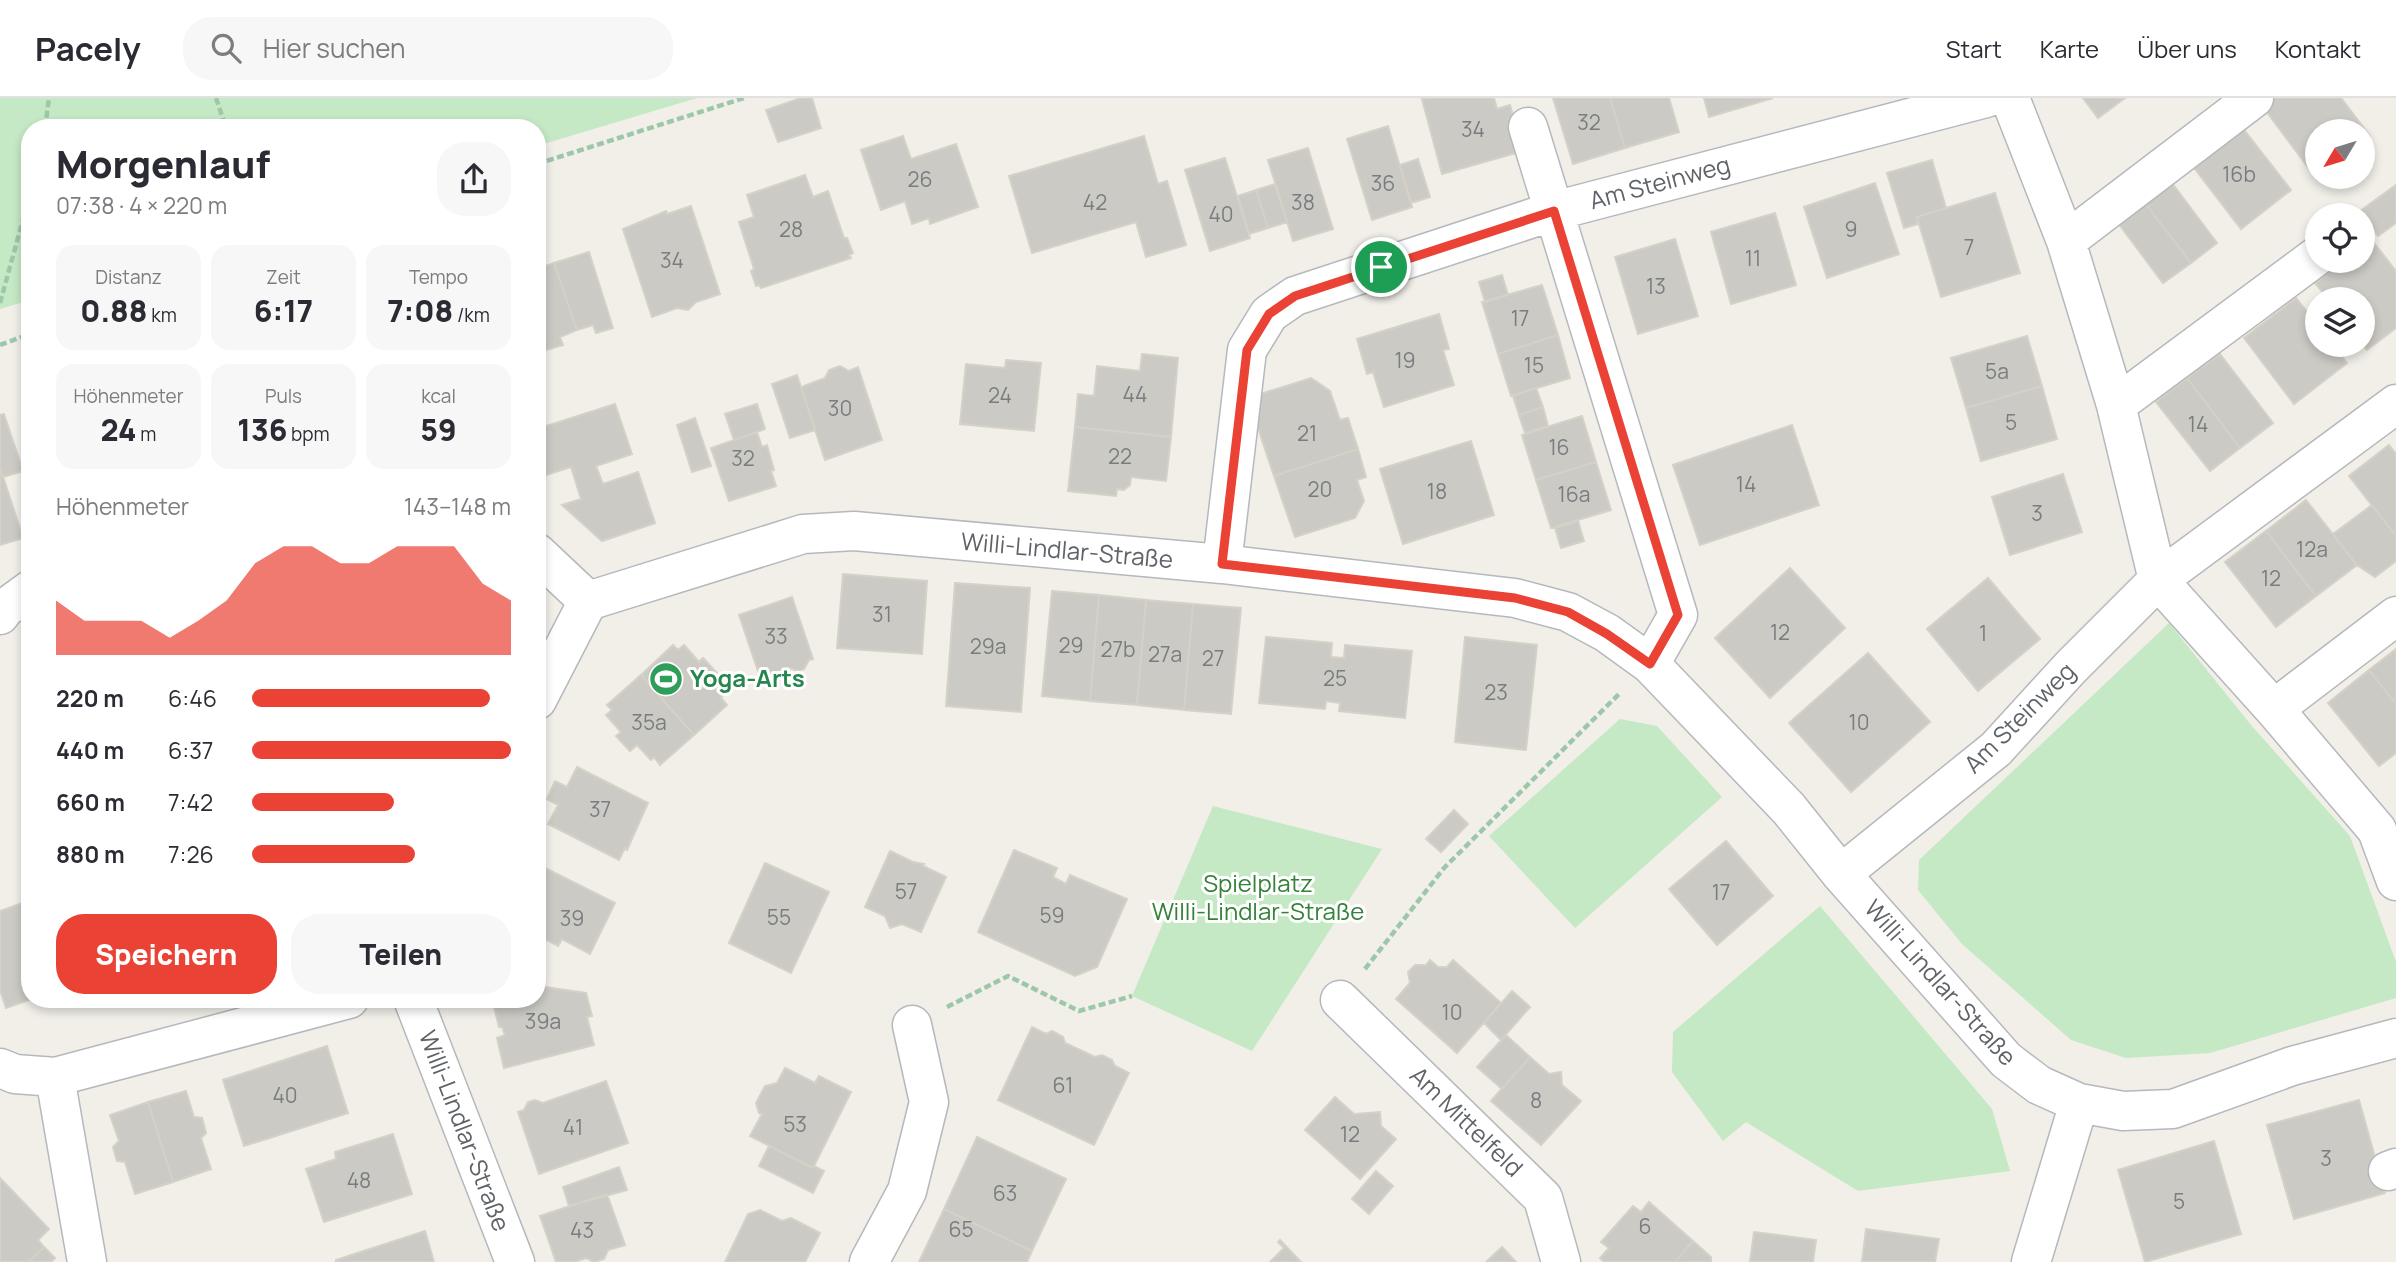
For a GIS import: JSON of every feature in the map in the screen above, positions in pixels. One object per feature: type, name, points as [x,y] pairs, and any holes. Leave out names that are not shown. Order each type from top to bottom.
[{"type":"street","name":"Am Steinweg","points":[[1222,564],[1247,350],[1269,314],[1295,296],[1554,211],[1986,98]]},
{"type":"street","points":[[2010,98],[2066,242],[2116,405],[2158,580],[2274,709],[2377,830],[2396,881]]},
{"type":"street","points":[[2066,242],[2254,98]]},
{"type":"street","points":[[1528,127],[1678,615],[1650,664]]},
{"type":"street","points":[[2116,405],[2305,265]]},
{"type":"street","name":"Am Steinweg","points":[[1841,874],[1996,749],[2071,667],[2158,580],[2396,404]]},
{"type":"street","name":"Willi-Lindlar-Straße","points":[[588,601],[803,534],[854,531],[1222,564],[1515,598],[1568,612],[1607,634],[1650,664],[1789,809],[1841,874],[2006,1060],[2039,1085],[2079,1103],[2123,1111],[2173,1109],[2292,1066],[2396,1038]]},
{"type":"street","points":[[546,561],[588,601],[546,683]]},
{"type":"street","points":[[0,615],[21,597]]},
{"type":"street","points":[[2274,709],[2396,616]]},
{"type":"street","name":"Am Mittelfeld","points":[[1340,1000],[1543,1198],[1561,1262]]},
{"type":"street","points":[[0,1068],[15,1074],[55,1077],[315,1008]]},
{"type":"street","name":"Willi-Lindlar-Straße","points":[[416,1008],[515,1262]]},
{"type":"street","points":[[869,1262],[907,1191],[929,1102],[912,1025]]},
{"type":"street","points":[[55,1077],[88,1262]]},
{"type":"street","points":[[2031,1262],[2079,1103]]},
{"type":"path","points":[[46,119],[49,98]]},
{"type":"path","points":[[216,98],[223,119]]},
{"type":"path","points":[[546,161],[744,98]]},
{"type":"path","points":[[0,303],[21,227]]},
{"type":"path","points":[[0,345],[21,337]]},
{"type":"path","points":[[1340,1000],[1444,868],[1650,664]]},
{"type":"path","points":[[912,1025],[1008,976],[1079,1011],[1132,996]]},
{"type":"green space","points":[[0,98],[697,98],[546,143],[546,119],[21,119],[21,303],[0,309]]},
{"type":"green space","points":[[2169,623],[2251,725],[2350,836],[2396,962],[2396,998],[2210,1053],[2126,1058],[2071,1040],[1962,944],[1918,890],[1919,860]]},
{"type":"green space","points":[[1620,719],[1657,726],[1722,797],[1575,928],[1489,836]]},
{"type":"green space","name":"Spielplatz Willi-Lindlar-Straße","points":[[1213,806],[1382,849],[1252,1051],[1132,996]]},
{"type":"green space","points":[[1820,906],[1992,1109],[2010,1171],[1858,1191],[1746,1122],[1723,1141],[1672,1072],[1673,1032]]},
{"type":"building","points":[[801,98],[812,98],[821,128],[778,142],[766,110]]},
{"type":"building","points":[[1494,98],[1497,109],[1510,105],[1523,151],[1442,174],[1422,99]]},
{"type":"building","points":[[1553,98],[1610,98],[1625,148],[1573,164]]},
{"type":"building","points":[[1610,98],[1669,98],[1679,132],[1625,148]]},
{"type":"building","points":[[1704,98],[1773,98],[1709,117]]},
{"type":"building","points":[[2083,98],[2125,98],[2098,118]]},
{"type":"building","points":[[2274,98],[2341,98],[2357,119],[2305,119],[2305,163],[2263,107]]},
{"type":"building","points":[[2238,122],[2291,190],[2241,229],[2188,160]]},
{"type":"building","points":[[1388,126],[1412,207],[1372,220],[1347,139]]},
{"type":"building","points":[[903,136],[911,159],[956,144],[978,207],[930,224],[929,218],[912,224],[905,201],[881,210],[861,150]]},
{"type":"building","points":[[1144,136],[1158,184],[1167,181],[1186,245],[1146,257],[1136,222],[1032,253],[1009,176]]},
{"type":"building","points":[[1308,148],[1333,229],[1293,241],[1268,160]]},
{"type":"building","points":[[1225,158],[1250,238],[1210,251],[1185,170]]},
{"type":"building","points":[[1418,159],[1430,197],[1411,203],[1400,165]]},
{"type":"building","points":[[1932,160],[1946,208],[1917,217],[1918,224],[1904,228],[1887,173]]},
{"type":"building","points":[[805,175],[813,197],[828,191],[844,238],[847,238],[853,253],[849,255],[851,258],[761,288],[756,286],[751,271],[754,269],[739,222],[754,217],[747,195]]},
{"type":"building","points":[[2169,179],[2217,243],[2191,263],[2142,199]]},
{"type":"building","points":[[1875,183],[1899,254],[1827,278],[1804,207]]},
{"type":"building","points":[[1275,184],[1287,222],[1268,228],[1256,190]]},
{"type":"building","points":[[2396,185],[2396,223],[2378,236],[2375,232],[2375,203],[2371,203]]},
{"type":"building","points":[[1256,190],[1268,228],[1249,234],[1238,196]]},
{"type":"building","points":[[1995,193],[2020,273],[1941,297],[1917,217]]},
{"type":"building","points":[[2142,199],[2191,263],[2163,283],[2115,219]]},
{"type":"building","points":[[691,206],[720,294],[696,302],[688,310],[677,308],[652,317],[623,229],[666,211],[667,214]]},
{"type":"building","points":[[1775,213],[1796,285],[1731,304],[1711,232]]},
{"type":"building","points":[[1675,239],[1698,316],[1638,334],[1615,257]]},
{"type":"building","points":[[2375,244],[2396,271],[2396,328],[2375,344],[2375,287],[2318,287],[2315,283],[2328,273],[2375,273]]},
{"type":"building","points":[[589,252],[613,328],[596,333],[593,325],[577,330],[554,263]]},
{"type":"building","points":[[554,263],[577,330],[560,337],[563,345],[546,350],[546,266]]},
{"type":"building","points":[[1502,275],[1508,295],[1485,302],[1479,282]]},
{"type":"building","points":[[1542,285],[1558,335],[1498,354],[1482,302]]},
{"type":"building","points":[[2296,298],[2305,309],[2305,357],[2342,357],[2347,363],[2294,404],[2244,338]]},
{"type":"building","points":[[1439,314],[1449,349],[1443,350],[1454,385],[1384,407],[1373,372],[1367,374],[1357,339]]},
{"type":"building","points":[[1558,335],[1570,378],[1511,396],[1498,354]]},
{"type":"building","points":[[2027,336],[2042,386],[1966,408],[1951,358]]},
{"type":"building","points":[[1142,354],[1178,358],[1171,437],[1075,427],[1078,394],[1094,396],[1097,366],[1140,371]]},
{"type":"building","points":[[2220,354],[2273,423],[2240,448],[2187,378]]},
{"type":"building","points":[[1006,360],[1041,363],[1034,431],[960,424],[966,364],[1005,368]]},
{"type":"building","points":[[840,366],[849,371],[858,367],[882,440],[825,460],[801,387],[825,378],[829,370]]},
{"type":"building","points":[[797,375],[815,430],[790,438],[772,384]]},
{"type":"building","points":[[1311,378],[1330,391],[1340,420],[1348,418],[1358,449],[1274,476],[1248,398]]},
{"type":"building","points":[[2187,378],[2240,448],[2210,471],[2156,402]]},
{"type":"building","points":[[2042,386],[2057,439],[1981,461],[1966,408]]},
{"type":"building","points":[[1536,388],[1543,407],[1519,415],[1513,396]]},
{"type":"building","points":[[615,404],[632,454],[596,466],[603,484],[638,472],[655,523],[602,541],[562,505],[581,499],[571,467],[546,475],[546,426]]},
{"type":"building","points":[[757,404],[765,429],[734,440],[725,414]]},
{"type":"building","points":[[1543,407],[1548,426],[1525,433],[1519,415]]},
{"type":"building","points":[[4,414],[21,465],[21,472],[3,477],[0,467],[0,415]]},
{"type":"building","points":[[1582,416],[1596,462],[1536,480],[1522,435]]},
{"type":"building","points":[[695,418],[711,466],[692,472],[677,425]]},
{"type":"building","points":[[1792,425],[1819,505],[1700,545],[1673,465]]},
{"type":"building","points":[[1075,427],[1171,437],[1166,481],[1131,477],[1130,485],[1124,490],[1117,489],[1116,496],[1068,491]]},
{"type":"building","points":[[757,432],[762,447],[767,445],[776,486],[729,501],[711,448]]},
{"type":"building","points":[[1471,441],[1494,515],[1403,544],[1380,469]]},
{"type":"building","points":[[2389,445],[2396,454],[2396,536],[2349,476]]},
{"type":"building","points":[[1358,449],[1366,477],[1357,480],[1364,501],[1355,518],[1295,537],[1274,476]]},
{"type":"building","points":[[1596,462],[1611,510],[1551,528],[1536,480]]},
{"type":"building","points":[[0,467],[21,539],[0,545]]},
{"type":"building","points":[[2063,474],[2082,532],[2010,555],[1992,497]]},
{"type":"building","points":[[2306,500],[2357,565],[2316,596],[2266,531]]},
{"type":"building","points":[[2372,505],[2396,536],[2396,561],[2375,577],[2357,565],[2333,534]]},
{"type":"building","points":[[1578,521],[1584,541],[1561,548],[1555,528]]},
{"type":"building","points":[[2266,531],[2316,596],[2276,627],[2225,562]]},
{"type":"building","points":[[1790,568],[1845,628],[1770,698],[1715,638]]},
{"type":"building","points":[[843,574],[927,581],[922,654],[837,648]]},
{"type":"building","points":[[1988,578],[2040,639],[1978,691],[1927,629]]},
{"type":"building","points":[[955,583],[1030,588],[1021,712],[946,706]]},
{"type":"building","points":[[1052,591],[1099,595],[1090,701],[1042,696]]},
{"type":"building","points":[[1099,595],[1146,600],[1137,705],[1090,701]]},
{"type":"building","points":[[792,597],[813,659],[809,660],[804,669],[798,671],[789,668],[760,677],[739,615]]},
{"type":"building","points":[[1146,600],[1193,604],[1184,710],[1137,705]]},
{"type":"building","points":[[1193,604],[1241,608],[1231,714],[1184,710]]},
{"type":"building","points":[[1266,637],[1332,643],[1331,657],[1344,658],[1345,645],[1412,651],[1405,718],[1339,711],[1340,703],[1326,701],[1325,709],[1259,703]]},
{"type":"building","points":[[1465,637],[1537,645],[1526,750],[1455,742]]},
{"type":"building","points":[[673,645],[678,650],[684,645],[699,662],[703,658],[717,673],[711,680],[727,705],[694,735],[641,675]]},
{"type":"building","points":[[2396,649],[2396,704],[2369,670]]},
{"type":"building","points":[[1868,653],[1930,722],[1851,792],[1789,723]]},
{"type":"building","points":[[2369,670],[2396,704],[2396,753],[2379,766],[2328,703]]},
{"type":"building","points":[[641,675],[694,735],[660,765],[654,757],[651,760],[637,745],[630,751],[616,736],[621,732],[606,715],[612,710],[607,705]]},
{"type":"building","points":[[577,767],[648,803],[627,850],[625,848],[619,860],[548,824],[558,805],[547,799],[555,781],[567,787]]},
{"type":"building","points":[[1454,810],[1468,824],[1441,852],[1426,839]]},
{"type":"building","points":[[1726,841],[1773,896],[1717,945],[1669,889]]},
{"type":"building","points":[[1014,850],[1057,868],[1053,877],[1066,884],[1070,875],[1127,899],[1097,967],[1075,976],[978,932]]},
{"type":"building","points":[[890,851],[924,864],[923,866],[946,877],[921,932],[902,924],[890,928],[885,916],[865,907]]},
{"type":"building","points":[[765,863],[829,892],[791,973],[729,943]]},
{"type":"building","points":[[546,868],[615,903],[590,954],[562,939],[558,946],[546,940]]},
{"type":"building","points":[[21,903],[21,1003],[6,1008],[0,990],[0,911]]},
{"type":"building","points":[[1430,960],[1438,967],[1447,967],[1453,960],[1501,1003],[1457,1053],[1396,999],[1410,983],[1408,972],[1415,965],[1426,965]]},
{"type":"building","points":[[546,987],[586,993],[592,1016],[587,1017],[594,1045],[504,1068],[497,1038],[505,1035],[502,1027],[499,1027],[494,1008],[546,1008]]},
{"type":"building","points":[[1512,991],[1530,1007],[1501,1040],[1484,1023]]},
{"type":"building","points":[[1032,1027],[1046,1034],[1052,1031],[1063,1037],[1065,1043],[1095,1057],[1102,1055],[1129,1073],[1094,1145],[998,1100]]},
{"type":"building","points":[[1506,1035],[1530,1057],[1502,1089],[1477,1067]]},
{"type":"building","points":[[327,1046],[348,1113],[244,1146],[223,1080]]},
{"type":"building","points":[[1530,1057],[1549,1074],[1561,1072],[1562,1085],[1581,1101],[1541,1145],[1491,1101]]},
{"type":"building","points":[[785,1068],[815,1083],[819,1076],[851,1092],[813,1168],[750,1136],[762,1114],[759,1113],[756,1103],[765,1086],[777,1083]]},
{"type":"building","points":[[606,1081],[628,1143],[539,1174],[518,1112],[524,1110],[528,1102],[535,1100],[543,1103]]},
{"type":"building","points":[[186,1091],[194,1117],[202,1118],[206,1133],[201,1138],[211,1169],[173,1182],[148,1102]]},
{"type":"building","points":[[1335,1097],[1354,1114],[1380,1112],[1381,1126],[1396,1139],[1360,1179],[1305,1130]]},
{"type":"building","points":[[2359,1100],[2385,1193],[2294,1219],[2267,1125]]},
{"type":"building","points":[[148,1102],[173,1182],[135,1194],[125,1162],[117,1161],[113,1147],[119,1141],[110,1115]]},
{"type":"building","points":[[393,1134],[412,1194],[324,1222],[306,1169],[336,1159],[335,1152]]},
{"type":"building","points":[[977,1137],[1066,1179],[1032,1251],[944,1209]]},
{"type":"building","points":[[2214,1141],[2241,1234],[2145,1262],[2118,1170]]},
{"type":"building","points":[[769,1146],[824,1171],[813,1193],[759,1166]]},
{"type":"building","points":[[619,1167],[627,1190],[569,1206],[563,1187]]},
{"type":"building","points":[[1376,1171],[1393,1186],[1369,1214],[1352,1199]]},
{"type":"building","points":[[0,1178],[49,1229],[38,1240],[44,1247],[28,1262],[0,1262]]},
{"type":"building","points":[[607,1194],[625,1245],[608,1250],[604,1259],[594,1262],[586,1258],[574,1262],[556,1262],[540,1216]]},
{"type":"building","points":[[1649,1202],[1693,1241],[1675,1262],[1604,1262],[1600,1258],[1609,1248],[1601,1242],[1633,1206],[1641,1212]]},
{"type":"building","points":[[944,1209],[1032,1251],[1027,1262],[919,1262]]},
{"type":"building","points":[[760,1210],[782,1221],[791,1218],[820,1233],[805,1262],[725,1262],[748,1214]]},
{"type":"building","points":[[1866,1229],[1939,1239],[1935,1262],[1862,1262]]},
{"type":"building","points":[[425,1231],[434,1262],[336,1262],[336,1260]]},
{"type":"building","points":[[1754,1232],[1816,1240],[1813,1262],[1750,1262]]},
{"type":"building","points":[[1280,1240],[1301,1262],[1270,1262],[1284,1248],[1278,1242]]},
{"type":"building","points":[[1693,1241],[1711,1257],[1711,1262],[1675,1262]]},
{"type":"building","points":[[44,1247],[55,1258],[51,1262],[28,1262]]},
{"type":"building","points":[[1502,1247],[1516,1262],[1486,1262]]},
{"type":"place","name":"Yoga-Arts","points":[[666,679]]},
{"type":"route","points":[[1554,211],[1678,615],[1650,664],[1607,634],[1568,612],[1515,598],[1222,564],[1247,350],[1269,314],[1295,296],[1381,267],[1554,211]]}]
